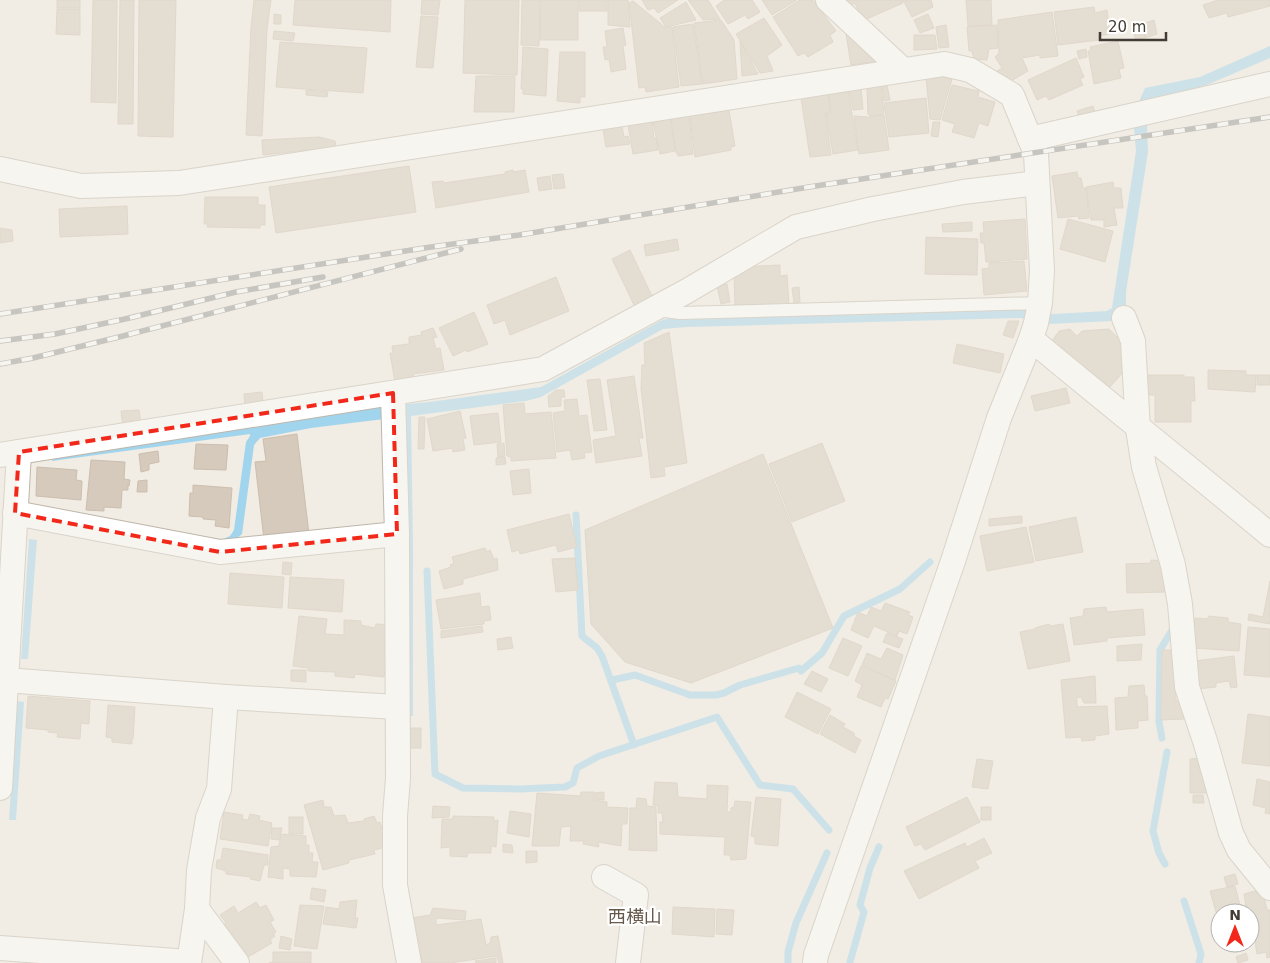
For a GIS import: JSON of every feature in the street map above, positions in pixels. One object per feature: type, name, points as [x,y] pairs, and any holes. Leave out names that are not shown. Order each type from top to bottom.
[{"type":"street","points":[[828,0],[903,70]]},
{"type":"street","points":[[0,169],[81,186],[180,183],[944,64],[970,70],[1012,94],[1036,153],[1042,271],[1040,302],[1036,323],[1031,340],[999,418],[954,561],[812,960]]},
{"type":"street","points":[[1030,139],[1270,84]]},
{"type":"street","points":[[0,788],[16,513],[10,454],[543,369],[652,310],[796,227],[873,209],[962,192],[1037,183]]},
{"type":"street","points":[[1124,318],[1133,340],[1138,429],[1144,467],[1173,565],[1180,604],[1187,687],[1206,744],[1231,833],[1239,850],[1270,888]]},
{"type":"street","points":[[1031,340],[1138,429],[1190,467],[1270,535]]},
{"type":"street","points":[[393,393],[397,534],[398,778],[395,816],[395,885],[409,963]]},
{"type":"street","points":[[16,513],[220,552],[397,534]]},
{"type":"street","points":[[6,680],[226,697],[397,707]]},
{"type":"street","points":[[0,948],[189,963],[197,909],[199,870],[208,818],[219,789],[226,697]]},
{"type":"street","points":[[604,876],[636,895],[628,963]]},
{"type":"street","points":[[197,909],[236,963]]},
{"type":"lane","points":[[652,310],[680,313],[1040,302]]},
{"type":"highlighted area","points":[[393,393],[397,534],[220,552],[15,513],[19,452]]},
{"type":"water","points":[[1270,46],[1270,58],[1209,84],[1149,103],[1148,152],[1126,292],[1126,310],[1113,321],[1049,324],[1020,318],[663,329],[541,397],[526,401],[411,416],[413,716],[405,716],[384,419],[311,428],[260,438],[254,445],[242,534],[232,543],[39,515],[35,505],[219,541],[230,536],[234,530],[246,442],[250,434],[52,461],[53,456],[384,406],[541,387],[662,320],[677,316],[1024,307],[1053,314],[1107,311],[1112,308],[1136,151],[1134,128],[1137,106],[1145,88],[1200,77]]},
{"type":"water","points":[[29,539],[37,540],[28,659],[21,659]]},
{"type":"water","points":[[17,701],[24,702],[16,820],[9,820]]},
{"type":"building","points":[[57,0],[80,0],[80,8],[57,8]]},
{"type":"building","points":[[93,0],[117,0],[116,103],[91,102]]},
{"type":"building","points":[[120,0],[134,0],[133,124],[118,124]]},
{"type":"building","points":[[139,0],[176,0],[173,137],[138,136]]},
{"type":"building","points":[[254,0],[271,0],[267,29],[262,136],[246,135]]},
{"type":"building","points":[[295,0],[391,0],[390,32],[293,25]]},
{"type":"building","points":[[422,0],[440,0],[438,15],[421,14]]},
{"type":"building","points":[[465,0],[519,0],[517,75],[463,73]]},
{"type":"building","points":[[522,0],[540,0],[539,46],[521,45]]},
{"type":"building","points":[[541,0],[578,0],[578,40],[540,40]]},
{"type":"building","points":[[579,0],[607,0],[607,11],[579,11]]},
{"type":"building","points":[[608,0],[628,0],[630,27],[608,25]]},
{"type":"building","points":[[642,0],[678,0],[658,13],[654,8],[648,10]]},
{"type":"building","points":[[688,0],[708,0],[720,19],[703,20]]},
{"type":"building","points":[[724,0],[752,0],[760,12],[748,19],[745,15],[728,24],[716,6]]},
{"type":"building","points":[[762,0],[797,0],[772,15]]},
{"type":"building","points":[[800,0],[813,0],[836,31],[830,35],[833,42],[808,57],[804,53],[798,56],[773,17]]},
{"type":"building","points":[[841,0],[902,0],[903,3],[862,21],[855,3],[847,7]]},
{"type":"building","points":[[903,0],[931,0],[933,7],[912,17]]},
{"type":"building","points":[[966,0],[991,0],[992,25],[968,26]]},
{"type":"building","points":[[1218,0],[1270,0],[1270,6],[1228,17],[1227,13],[1209,18],[1203,5]]},
{"type":"building","points":[[633,1],[666,28],[672,27],[679,87],[646,92],[645,87],[639,88],[629,3]]},
{"type":"building","points":[[686,2],[696,20],[666,27],[660,18]]},
{"type":"building","points":[[1094,7],[1095,13],[1107,10],[1110,34],[1098,36],[1099,40],[1058,45],[1054,12]]},
{"type":"building","points":[[57,9],[80,9],[80,35],[56,34]]},
{"type":"building","points":[[1052,12],[1058,56],[1040,58],[1040,55],[1022,58],[1028,71],[1011,81],[1007,76],[1004,78],[997,71],[1002,68],[995,57],[999,53],[998,20]]},
{"type":"building","points":[[274,14],[281,15],[281,24],[274,24]]},
{"type":"building","points":[[928,14],[934,28],[920,33],[914,20]]},
{"type":"building","points":[[421,16],[438,17],[433,68],[416,67]]},
{"type":"building","points":[[764,18],[782,45],[767,56],[773,71],[760,73],[736,34]]},
{"type":"building","points":[[721,20],[734,40],[737,79],[703,84],[694,23]]},
{"type":"building","points":[[1154,20],[1157,34],[1145,38],[1142,24]]},
{"type":"building","points":[[693,24],[702,84],[681,86],[673,27]]},
{"type":"building","points":[[1141,24],[1145,38],[1136,41],[1132,26]]},
{"type":"building","points":[[946,25],[949,47],[939,48],[936,27]]},
{"type":"building","points":[[997,25],[998,48],[989,49],[987,60],[974,59],[972,51],[969,51],[967,27]]},
{"type":"building","points":[[623,28],[626,45],[623,46],[626,69],[611,72],[609,59],[605,60],[603,47],[607,47],[605,31]]},
{"type":"building","points":[[845,28],[886,60],[851,65]]},
{"type":"building","points":[[274,31],[295,33],[293,41],[273,39]]},
{"type":"building","points":[[914,35],[935,35],[937,49],[914,50]]},
{"type":"building","points":[[740,41],[758,74],[742,76]]},
{"type":"building","points":[[1118,41],[1124,68],[1119,69],[1121,78],[1094,84],[1088,51],[1091,51],[1090,47]]},
{"type":"building","points":[[280,42],[367,48],[363,93],[276,87]]},
{"type":"building","points":[[523,47],[548,49],[546,96],[523,94],[523,89],[521,89]]},
{"type":"building","points":[[1086,49],[1087,57],[1079,59],[1077,51]]},
{"type":"building","points":[[560,52],[585,52],[585,97],[580,97],[580,103],[557,101]]},
{"type":"building","points":[[1076,58],[1084,77],[1080,79],[1083,85],[1049,100],[1046,96],[1037,100],[1028,80]]},
{"type":"building","points":[[476,76],[515,76],[514,112],[474,112]]},
{"type":"building","points":[[941,76],[952,79],[940,120],[930,119],[926,77]]},
{"type":"building","points":[[882,85],[887,85],[890,100],[884,101]]},
{"type":"building","points":[[952,85],[979,91],[978,97],[995,102],[988,126],[979,123],[974,138],[952,132],[955,124],[942,120]]},
{"type":"building","points":[[881,86],[884,114],[870,116],[868,114],[867,88]]},
{"type":"building","points":[[861,89],[863,109],[853,110],[849,90]]},
{"type":"building","points":[[306,90],[328,92],[327,97],[306,95]]},
{"type":"building","points":[[848,90],[858,150],[833,154],[826,114],[831,113],[829,94]]},
{"type":"building","points":[[828,94],[830,112],[825,113],[831,155],[810,157],[801,98]]},
{"type":"building","points":[[926,98],[929,133],[889,137],[884,103]]},
{"type":"building","points":[[1093,106],[1095,113],[1080,119],[1077,111]]},
{"type":"building","points":[[729,110],[735,146],[731,147],[731,150],[695,157],[690,116]]},
{"type":"building","points":[[884,115],[889,150],[859,154],[854,116]]},
{"type":"building","points":[[689,116],[693,154],[678,156],[671,118]]},
{"type":"building","points":[[670,118],[675,151],[660,154],[653,122]]},
{"type":"building","points":[[652,121],[658,150],[633,154],[628,125]]},
{"type":"building","points":[[933,122],[940,122],[938,137],[931,136]]},
{"type":"building","points":[[622,126],[624,137],[628,136],[630,144],[606,147],[603,129]]},
{"type":"building","points":[[319,137],[335,141],[336,147],[263,155],[262,140]]},
{"type":"building","points":[[409,166],[416,212],[276,233],[269,187]]},
{"type":"building","points":[[513,170],[513,172],[525,170],[529,192],[436,208],[432,182],[443,181],[444,183],[505,174],[505,172]]},
{"type":"building","points":[[1077,172],[1078,178],[1081,178],[1083,188],[1086,188],[1089,218],[1079,219],[1078,216],[1058,218],[1052,176]]},
{"type":"building","points":[[563,174],[565,188],[554,189],[552,175]]},
{"type":"building","points":[[550,176],[552,189],[539,191],[537,178]]},
{"type":"building","points":[[1113,182],[1114,188],[1121,188],[1123,208],[1114,208],[1117,225],[1104,227],[1104,220],[1091,220],[1086,187]]},
{"type":"building","points":[[205,197],[258,197],[258,205],[265,205],[265,225],[260,225],[260,228],[207,227],[208,224],[204,224]]},
{"type":"building","points":[[127,206],[128,234],[60,237],[59,209]]},
{"type":"building","points":[[1025,219],[1027,259],[986,262],[984,243],[981,243],[980,233],[984,233],[983,222]]},
{"type":"building","points":[[1068,219],[1113,231],[1105,262],[1060,249]]},
{"type":"building","points":[[972,222],[972,231],[943,232],[942,224]]},
{"type":"building","points":[[0,228],[12,230],[13,241],[0,243]]},
{"type":"building","points":[[926,237],[978,239],[977,275],[925,274]]},
{"type":"building","points":[[677,239],[679,250],[646,256],[644,245]]},
{"type":"building","points":[[630,250],[653,298],[635,307],[612,259]]},
{"type":"building","points":[[1024,261],[1027,291],[984,295],[982,269],[989,268],[989,263]]},
{"type":"building","points":[[780,265],[780,276],[787,275],[789,304],[735,307],[734,271],[740,267]]},
{"type":"building","points":[[556,277],[569,311],[510,335],[505,320],[494,324],[487,305]]},
{"type":"building","points":[[727,284],[730,302],[721,304],[717,286]]},
{"type":"building","points":[[799,287],[800,302],[794,303],[792,288]]},
{"type":"building","points":[[474,312],[488,344],[453,356],[439,328]]},
{"type":"building","points":[[1008,321],[1019,321],[1013,338],[1003,335]]},
{"type":"building","points":[[433,328],[437,337],[433,338],[436,349],[440,348],[444,370],[413,374],[414,378],[395,382],[390,353],[393,353],[392,346],[409,344],[409,337],[422,335],[421,332]]},
{"type":"building","points":[[1070,329],[1077,336],[1082,331],[1109,329],[1127,347],[1126,369],[1109,388],[1052,341],[1059,331]]},
{"type":"building","points":[[669,332],[687,463],[664,467],[665,476],[651,478],[641,388],[642,365],[645,365],[644,343]]},
{"type":"building","points":[[957,344],[1004,354],[1000,373],[953,363]]},
{"type":"building","points":[[1208,370],[1246,371],[1246,375],[1256,375],[1255,392],[1208,389]]},
{"type":"building","points":[[1147,375],[1184,375],[1184,377],[1194,377],[1195,401],[1191,401],[1191,422],[1155,422],[1155,395],[1146,395]]},
{"type":"building","points":[[1257,375],[1270,375],[1270,385],[1257,385]]},
{"type":"building","points":[[634,376],[643,438],[639,438],[642,456],[596,463],[593,440],[616,436],[607,380]]},
{"type":"building","points":[[600,379],[607,430],[594,431],[587,380]]},
{"type":"building","points":[[1066,388],[1070,403],[1035,411],[1031,396]]},
{"type":"building","points":[[556,390],[564,390],[565,397],[561,397],[561,406],[549,407],[548,396]]},
{"type":"building","points":[[262,392],[263,404],[245,406],[244,394]]},
{"type":"building","points":[[577,399],[579,416],[587,415],[592,452],[584,453],[585,458],[572,460],[570,450],[557,452],[553,413],[565,411],[564,400]]},
{"type":"building","points":[[524,403],[525,414],[551,412],[556,458],[511,461],[511,457],[507,456],[503,405]]},
{"type":"building","points":[[139,410],[141,425],[123,427],[121,411]]},
{"type":"building","points":[[460,411],[466,438],[463,439],[465,450],[453,452],[452,448],[433,451],[427,419]]},
{"type":"building","points":[[498,413],[501,442],[474,445],[470,416]]},
{"type":"building","points":[[419,417],[425,417],[424,449],[418,449]]},
{"type":"building","points":[[297,434],[309,534],[264,540],[255,462],[266,461],[263,439]]},
{"type":"building","points":[[504,443],[505,456],[498,457],[497,444]]},
{"type":"building","points":[[822,443],[845,501],[792,522],[769,464]]},
{"type":"building","points":[[196,444],[228,445],[226,470],[194,469]]},
{"type":"building","points":[[158,451],[159,462],[149,464],[149,470],[141,472],[139,454]]},
{"type":"building","points":[[763,454],[833,628],[691,683],[625,662],[591,624],[585,530]]},
{"type":"building","points":[[505,457],[506,464],[496,465],[496,458]]},
{"type":"building","points":[[91,460],[125,462],[124,479],[130,480],[128,490],[122,490],[121,508],[104,507],[104,511],[86,510]]},
{"type":"building","points":[[37,467],[77,470],[76,480],[82,481],[81,500],[36,496]]},
{"type":"building","points":[[529,469],[531,493],[513,495],[510,471]]},
{"type":"building","points":[[147,480],[147,492],[137,492],[138,481]]},
{"type":"building","points":[[193,485],[232,488],[229,528],[215,526],[216,520],[189,516],[190,493],[193,493]]},
{"type":"building","points":[[569,514],[577,547],[558,552],[556,545],[520,554],[519,550],[512,552],[507,530]]},
{"type":"building","points":[[1022,516],[1022,523],[989,526],[989,519]]},
{"type":"building","points":[[1076,517],[1083,552],[1036,561],[1029,527]]},
{"type":"building","points":[[1026,527],[1034,562],[987,571],[980,536]]},
{"type":"building","points":[[485,548],[487,552],[490,550],[494,559],[497,558],[498,570],[463,579],[463,584],[444,589],[439,571],[451,567],[450,565],[454,563],[452,557]]},
{"type":"building","points":[[575,558],[578,590],[556,592],[552,559]]},
{"type":"building","points":[[1151,560],[1165,561],[1166,592],[1127,593],[1126,564],[1151,563]]},
{"type":"building","points":[[283,562],[292,563],[291,575],[282,574]]},
{"type":"building","points":[[230,573],[284,577],[282,608],[228,604]]},
{"type":"building","points":[[290,577],[344,580],[342,612],[288,608]]},
{"type":"building","points":[[1270,581],[1270,624],[1248,620],[1249,614],[1263,617]]},
{"type":"building","points":[[480,593],[481,607],[489,606],[491,620],[484,621],[484,624],[441,629],[436,600]]},
{"type":"building","points":[[885,603],[910,612],[908,615],[913,617],[907,634],[899,631],[897,636],[874,626],[868,638],[851,630],[858,612],[867,616],[871,607],[881,611]]},
{"type":"building","points":[[1106,607],[1107,612],[1143,609],[1145,635],[1107,638],[1107,641],[1074,645],[1070,618],[1083,616],[1084,609]]},
{"type":"building","points":[[299,616],[327,619],[325,634],[344,635],[344,620],[361,621],[361,625],[375,628],[376,624],[391,625],[389,671],[385,670],[384,677],[355,674],[354,678],[335,676],[335,672],[308,671],[308,668],[293,666]]},
{"type":"building","points":[[1209,616],[1228,618],[1228,622],[1241,624],[1239,651],[1192,648],[1195,618],[1207,619]]},
{"type":"building","points":[[1049,624],[1050,626],[1063,624],[1070,661],[1028,669],[1020,632]]},
{"type":"building","points":[[482,626],[483,632],[441,638],[441,631]]},
{"type":"building","points":[[1248,627],[1270,629],[1270,677],[1244,675]]},
{"type":"building","points":[[887,633],[903,639],[899,648],[883,642]]},
{"type":"building","points":[[511,637],[513,648],[498,650],[497,639]]},
{"type":"building","points":[[843,638],[862,646],[848,676],[829,668]]},
{"type":"building","points":[[1142,644],[1141,660],[1117,661],[1117,646]]},
{"type":"building","points":[[887,648],[903,655],[895,680],[862,665],[867,653],[881,659]]},
{"type":"building","points":[[1162,650],[1171,650],[1171,654],[1175,654],[1176,701],[1184,701],[1184,719],[1161,720]]},
{"type":"building","points":[[1234,656],[1237,687],[1231,688],[1229,681],[1216,683],[1216,687],[1197,689],[1195,661]]},
{"type":"building","points":[[861,666],[896,681],[888,699],[885,698],[881,707],[857,697],[862,685],[855,681]]},
{"type":"building","points":[[291,670],[306,670],[306,682],[291,681]]},
{"type":"building","points":[[812,671],[828,679],[821,692],[804,684]]},
{"type":"building","points":[[1095,676],[1096,703],[1084,703],[1081,697],[1077,698],[1077,707],[1107,706],[1109,734],[1095,736],[1095,740],[1082,741],[1081,737],[1066,738],[1061,680]]},
{"type":"building","points":[[1144,685],[1145,696],[1147,696],[1148,720],[1138,721],[1138,728],[1116,730],[1115,698],[1128,697],[1129,686]]},
{"type":"building","points":[[797,692],[831,709],[818,734],[785,717]]},
{"type":"building","points":[[28,696],[90,701],[89,724],[81,723],[80,739],[57,737],[58,733],[48,732],[48,730],[26,728]]},
{"type":"building","points":[[108,705],[135,707],[132,744],[112,742],[112,738],[106,737]]},
{"type":"building","points":[[1248,714],[1270,717],[1270,766],[1242,763]]},
{"type":"building","points":[[830,715],[845,724],[843,727],[854,733],[854,736],[861,740],[855,753],[820,734]]},
{"type":"building","points":[[407,728],[421,728],[421,748],[407,748]]},
{"type":"building","points":[[1203,758],[1206,769],[1206,793],[1190,793],[1190,759]]},
{"type":"building","points":[[977,759],[993,761],[988,789],[972,787]]},
{"type":"building","points":[[1257,779],[1270,782],[1270,814],[1265,813],[1266,808],[1253,805]]},
{"type":"building","points":[[655,782],[677,783],[678,797],[707,799],[707,785],[728,786],[727,812],[731,812],[735,801],[751,802],[746,859],[731,860],[730,855],[724,855],[725,837],[660,834],[660,822],[663,822],[662,813],[658,813],[658,806],[653,805]]},
{"type":"building","points":[[581,792],[594,792],[594,800],[607,802],[607,807],[628,808],[627,824],[622,824],[621,846],[598,842],[599,847],[583,844],[584,841],[570,841],[571,826],[561,827],[559,846],[532,846],[537,793],[580,796]]},
{"type":"building","points":[[604,792],[604,800],[595,799],[595,793]]},
{"type":"building","points":[[1193,795],[1203,795],[1204,803],[1193,803]]},
{"type":"building","points":[[756,797],[781,799],[778,846],[755,844],[755,837],[751,836]]},
{"type":"building","points":[[967,797],[980,822],[925,850],[921,844],[915,846],[906,827]]},
{"type":"building","points":[[637,798],[646,799],[647,806],[656,807],[657,851],[629,850],[630,808],[636,808]]},
{"type":"building","points":[[323,800],[324,807],[331,807],[334,816],[345,815],[348,823],[364,821],[364,819],[374,816],[377,823],[380,822],[387,847],[374,850],[375,854],[349,860],[349,863],[323,870],[304,805]]},
{"type":"building","points":[[433,806],[450,807],[449,817],[432,818]]},
{"type":"building","points":[[981,807],[991,807],[991,820],[981,820]]},
{"type":"building","points":[[510,811],[531,814],[529,837],[507,833]]},
{"type":"building","points":[[224,812],[243,815],[242,819],[248,820],[250,814],[260,816],[259,820],[272,823],[268,846],[220,839]]},
{"type":"building","points":[[453,816],[494,817],[494,821],[498,820],[496,847],[491,846],[491,853],[468,853],[467,857],[450,856],[450,847],[441,848],[442,819],[453,819]]},
{"type":"building","points":[[289,817],[303,817],[303,834],[289,834]]},
{"type":"building","points":[[272,828],[282,828],[279,840],[271,839]]},
{"type":"building","points":[[281,834],[306,836],[306,845],[309,845],[309,853],[313,853],[312,862],[318,862],[316,877],[290,876],[290,869],[283,868],[283,879],[268,877],[271,847],[279,846]]},
{"type":"building","points":[[984,838],[992,853],[975,861],[979,868],[919,899],[904,871],[965,843],[967,847]]},
{"type":"building","points":[[503,844],[512,845],[513,853],[503,852]]},
{"type":"building","points":[[223,848],[268,855],[268,865],[264,865],[260,881],[250,879],[251,877],[226,874],[226,871],[216,868],[217,860],[221,860]]},
{"type":"building","points":[[526,851],[537,851],[537,862],[526,863]]},
{"type":"building","points":[[1235,874],[1238,884],[1227,887],[1224,877]]},
{"type":"building","points":[[1235,886],[1239,903],[1213,903],[1210,891]]},
{"type":"building","points":[[312,888],[326,890],[324,902],[310,899]]},
{"type":"building","points":[[1262,889],[1267,910],[1270,910],[1270,957],[1267,958],[1266,952],[1257,954],[1260,953],[1260,903],[1245,903],[1244,894]]},
{"type":"building","points":[[357,900],[355,918],[358,918],[356,928],[323,924],[326,907],[339,909],[340,902]]},
{"type":"building","points":[[256,902],[260,908],[266,905],[274,920],[270,922],[276,932],[273,935],[275,936],[270,940],[272,943],[248,957],[244,953],[240,955],[222,926],[226,923],[220,915],[234,906],[238,913]]},
{"type":"building","points":[[300,905],[324,906],[317,949],[294,946]]},
{"type":"building","points":[[673,907],[715,909],[714,937],[672,934]]},
{"type":"building","points":[[433,908],[466,911],[465,920],[436,918],[436,925],[481,919],[486,945],[490,943],[491,937],[498,936],[503,963],[499,963],[497,956],[450,963],[418,963],[411,918],[430,915]]},
{"type":"building","points":[[717,909],[734,910],[732,935],[716,934]]},
{"type":"building","points":[[281,936],[292,939],[290,950],[279,948]]},
{"type":"building","points":[[273,952],[311,952],[311,963],[269,963],[273,962]]},
{"type":"building","points":[[1246,953],[1248,960],[1238,963],[1236,957]]},
{"type":"building","points":[[496,958],[496,963],[476,963],[475,961]]},
{"type":"waterway","points":[[576,515],[582,636],[597,648],[602,656],[634,745]]},
{"type":"waterway","points":[[801,671],[822,653],[844,616],[900,589],[930,562]]},
{"type":"waterway","points":[[427,571],[435,774],[463,788],[520,789],[565,787],[573,783],[577,768],[599,756],[717,717],[760,785],[793,789],[829,830]]},
{"type":"waterway","points":[[1162,738],[1159,722],[1160,650],[1172,630]]},
{"type":"waterway","points":[[612,680],[635,675],[690,695],[716,695],[740,685],[799,668]]},
{"type":"waterway","points":[[1165,864],[1159,853],[1153,831],[1167,752]]},
{"type":"waterway","points":[[850,962],[864,912],[860,905],[870,868],[879,847]]},
{"type":"waterway","points":[[788,963],[788,952],[796,923],[827,853]]},
{"type":"waterway","points":[[1184,901],[1201,954],[1199,963]]},
{"type":"railway","points":[[0,314],[1270,117]]},
{"type":"railway","points":[[0,364],[119,337],[461,249]]},
{"type":"railway","points":[[0,341],[55,334],[236,292],[323,277]]},
{"type":"district","name":"西横山","points":[[635,916]]}]
